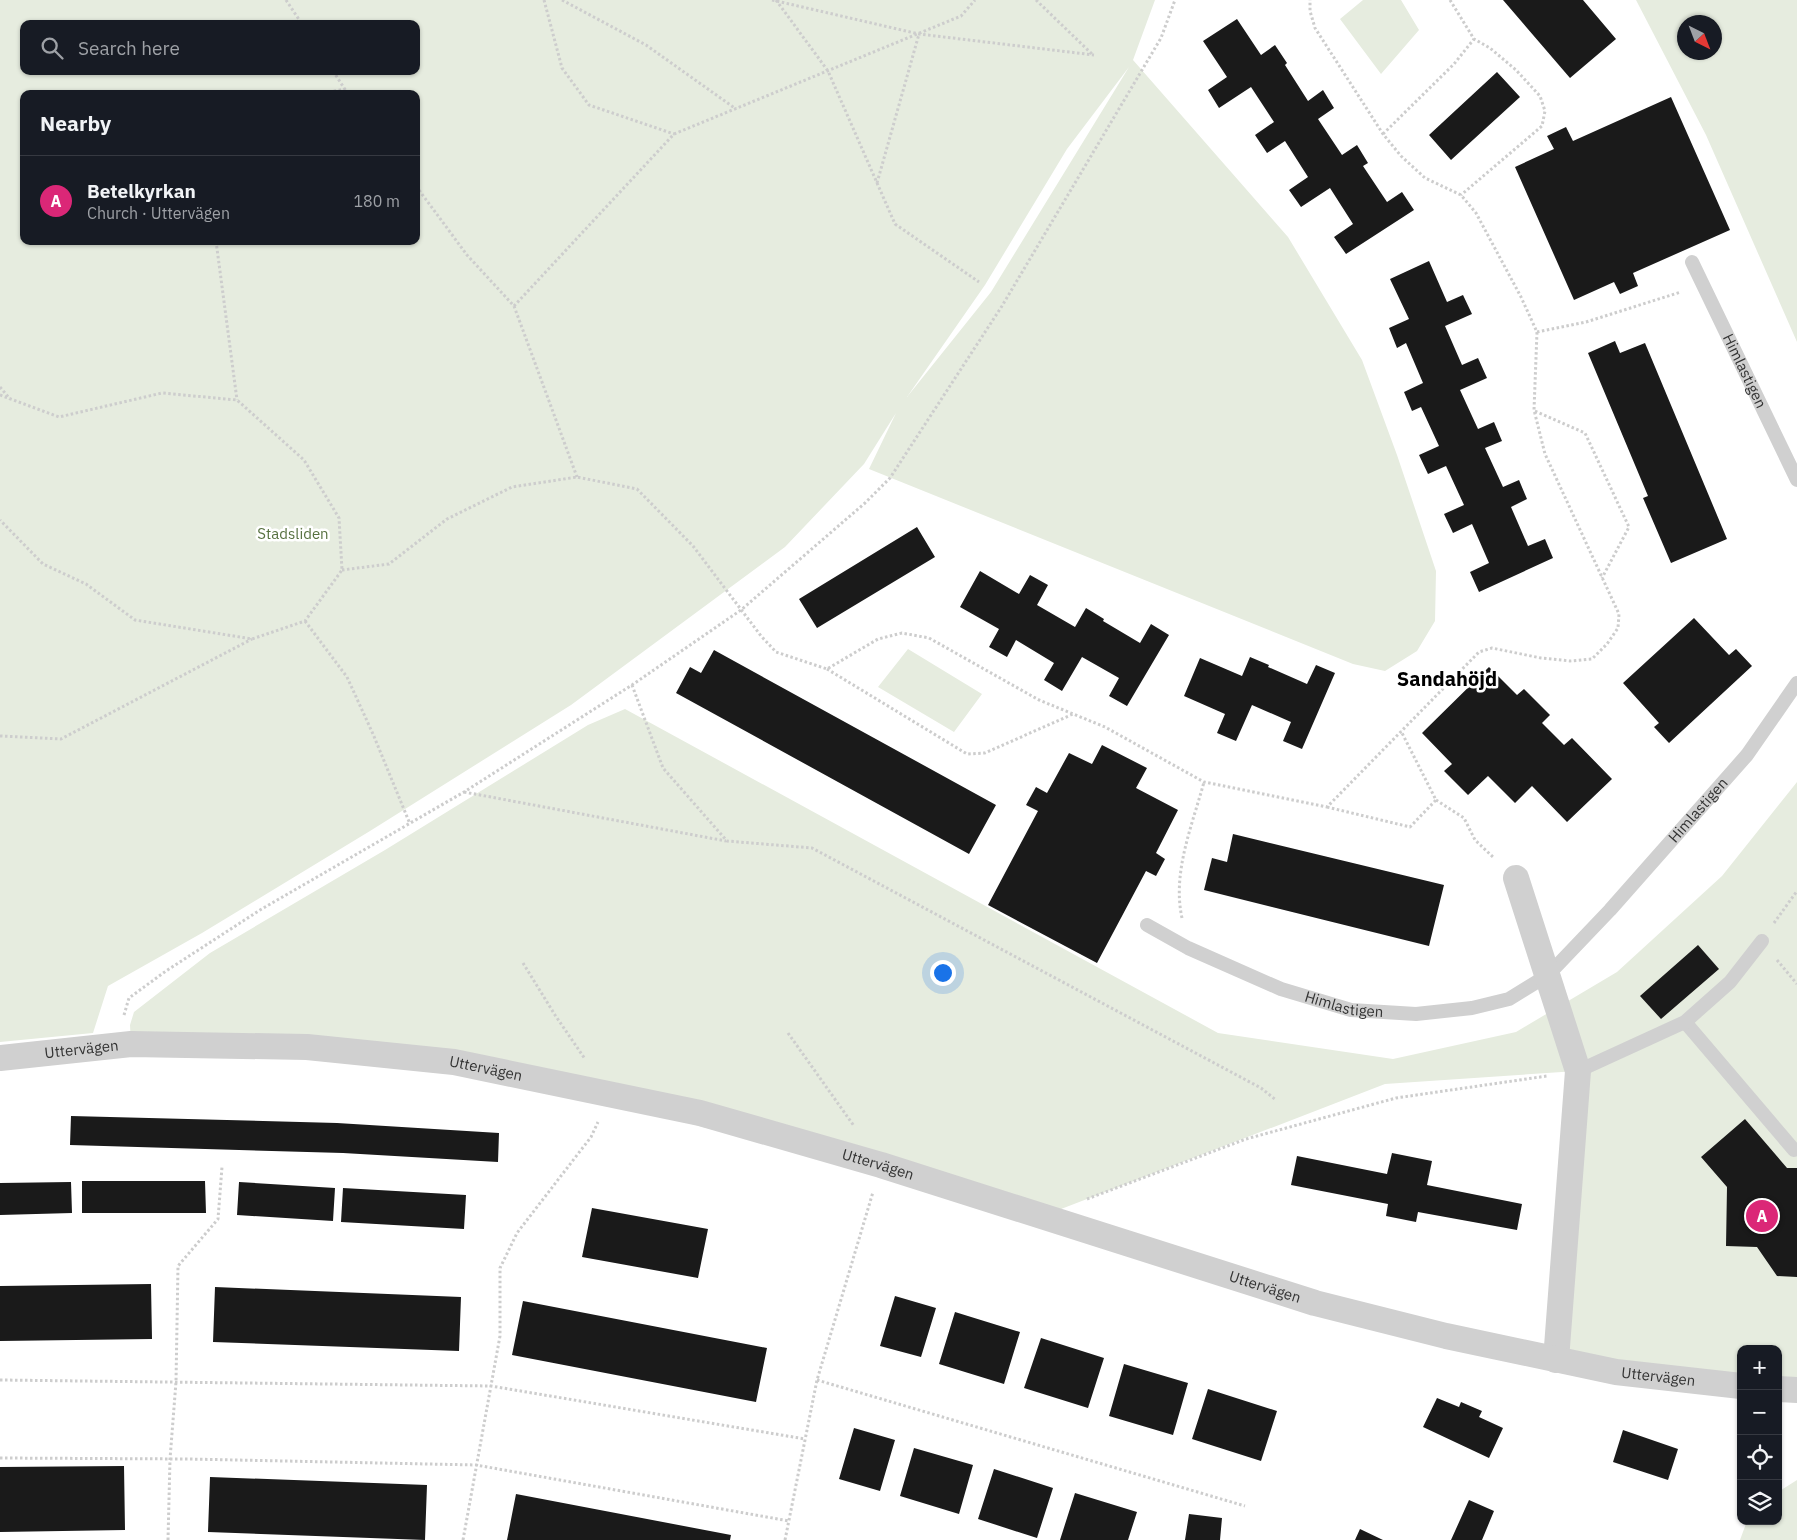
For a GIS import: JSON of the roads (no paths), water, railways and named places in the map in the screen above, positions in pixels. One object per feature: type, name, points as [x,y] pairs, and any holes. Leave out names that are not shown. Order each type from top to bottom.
[{"type":"street","points":[[1516,878],[1578,1071],[1556,1360]]},
{"type":"street","name":"Uttervägen","points":[[0,1058],[121,1044],[317,1048],[454,1062],[700,1113],[881,1165],[1315,1303],[1446,1336],[1616,1372],[1737,1386]]},
{"type":"street","points":[[1782,1389],[1797,1390]]},
{"type":"lane","name":"Himlastigen","points":[[1692,262],[1797,480]]},
{"type":"lane","name":"Himlastigen","points":[[1147,925],[1188,948],[1281,989],[1351,1010],[1416,1014],[1472,1008],[1509,999],[1548,975],[1610,910],[1747,755],[1797,683]]},
{"type":"lane","points":[[1578,1071],[1685,1022],[1730,982],[1762,941]]},
{"type":"lane","points":[[1685,1022],[1794,1150]]},
{"type":"place","name":"Betelkyrkan","points":[[1762,1216]]},
{"type":"district","name":"Sandahöjd","points":[[1447,679]]},
{"type":"park label","name":"Stadsliden","points":[[293,534]]}]
